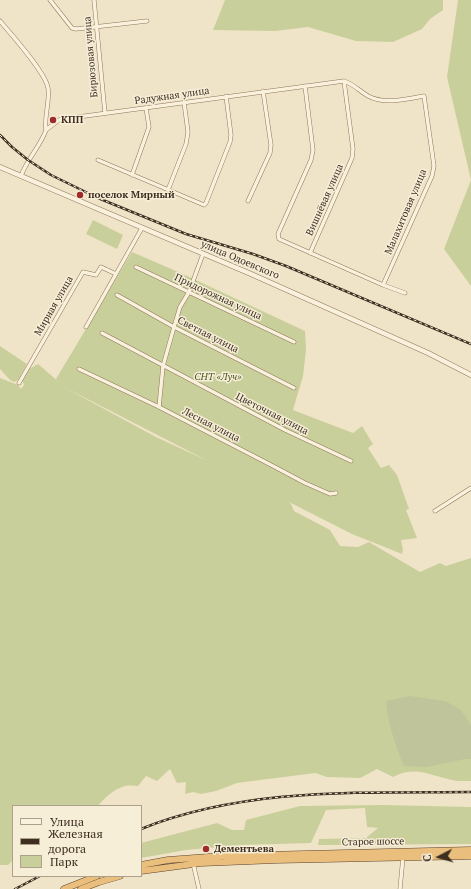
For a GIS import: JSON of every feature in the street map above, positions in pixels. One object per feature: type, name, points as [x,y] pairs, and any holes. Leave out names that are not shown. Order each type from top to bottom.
[{"type":"highway","name":"Старое шоссе","points":[[275,857],[471,850]]},
{"type":"highway","name":"Старое шоссе","points":[[275,857],[403,858],[471,856]]},
{"type":"highway","points":[[142,865],[168,860],[198,858],[275,857]]},
{"type":"highway","points":[[142,871],[193,863],[275,857]]},
{"type":"highway","points":[[64,889],[94,877]]},
{"type":"highway","points":[[81,889],[116,877]]},
{"type":"street","points":[[50,0],[72,28],[76,29],[147,21]]},
{"type":"street","name":"Бирюзовая улица","points":[[94,0],[105,113]]},
{"type":"street","points":[[0,21],[45,78],[48,92],[48,101],[44,120],[46,130],[42,140],[28,160],[21,176]]},
{"type":"street","name":"Радужная улица","points":[[46,130],[59,120],[63,119],[344,81]]},
{"type":"street","name":"Малахитовая улица","points":[[344,81],[352,84],[368,96],[380,100],[393,101],[424,96],[434,166],[432,176],[383,285]]},
{"type":"street","name":"Вишнёвая улица","points":[[310,253],[352,158],[353,149],[344,81]]},
{"type":"street","points":[[305,86],[313,150],[311,160],[278,234],[279,239],[383,285],[405,293]]},
{"type":"street","points":[[248,201],[270,153],[271,145],[263,92]]},
{"type":"street","points":[[98,160],[168,190],[204,204],[206,203],[230,142],[231,135],[226,96]]},
{"type":"street","points":[[168,190],[186,144],[188,132],[184,102]]},
{"type":"street","points":[[132,175],[149,127],[146,108]]},
{"type":"street","name":"улица Одоевского","points":[[0,167],[251,274],[428,353],[471,375]]},
{"type":"street","points":[[86,328],[142,228]]},
{"type":"street","points":[[159,408],[163,366],[174,327],[180,307],[189,292],[203,254]]},
{"type":"street","name":"Мирная улица","points":[[19,383],[83,272],[96,275],[101,267],[116,274]]},
{"type":"street","name":"Придорожная улица","points":[[136,267],[294,342]]},
{"type":"street","name":"Светлая улица","points":[[117,295],[174,327],[294,388]]},
{"type":"street","name":"Цветочная улица","points":[[102,333],[285,430],[352,461]]},
{"type":"street","name":"Лесная улица","points":[[79,369],[159,408],[305,483],[330,494],[336,493]]},
{"type":"street","points":[[435,511],[471,488]]},
{"type":"street","points":[[400,889],[403,858]]},
{"type":"street","points":[[193,863],[199,889]]},
{"type":"green space","points":[[225,0],[443,0],[443,10],[430,19],[422,29],[393,42],[356,41],[308,27],[275,31],[213,30]]},
{"type":"green space","points":[[458,0],[471,0],[471,180],[447,77]]},
{"type":"green space","points":[[471,180],[471,286],[444,249]]},
{"type":"green space","points":[[93,220],[123,235],[117,249],[86,234]]},
{"type":"green space","name":"СНТ «Луч»","points":[[132,252],[305,331],[306,350],[303,376],[293,410],[353,433],[362,426],[373,444],[368,448],[381,468],[389,465],[397,475],[409,509],[406,510],[417,538],[401,540],[403,550],[402,554],[352,534],[289,502],[294,511],[330,530],[340,546],[358,547],[369,542],[420,572],[440,563],[446,566],[471,558],[471,781],[458,781],[418,772],[402,773],[393,777],[377,769],[360,778],[327,777],[315,773],[237,783],[216,791],[201,794],[193,792],[185,794],[186,782],[177,783],[170,769],[157,781],[146,776],[138,786],[127,786],[117,789],[106,797],[99,805],[12,805],[12,861],[8,865],[0,865],[0,378],[18,385],[21,389],[24,385],[22,379],[29,369],[38,364],[59,382],[56,379]],"holes":[[[62,386],[208,461],[156,437]]]},
{"type":"green space","points":[[0,346],[27,364],[18,380],[14,382],[10,380],[0,369]]},
{"type":"green space","points":[[410,696],[445,701],[461,710],[471,725],[471,759],[427,767],[404,766],[392,734],[386,701]]},
{"type":"green space","points":[[383,805],[471,807],[471,844],[318,845],[319,839],[366,838],[378,828],[367,827],[365,808],[326,810],[311,843],[242,845],[186,850],[142,858],[142,843],[217,823],[232,830],[244,830],[246,820],[300,806]]},
{"type":"railway","points":[[0,135],[28,160],[51,175],[98,198],[186,234],[253,254],[286,266],[471,344]]},
{"type":"railway","points":[[142,829],[181,815],[262,799],[345,793],[471,792]]},
{"type":"railway","points":[[15,889],[38,877]]},
{"type":"place","name":"КПП","points":[[53,120]]},
{"type":"place","name":"поселок Мирный","points":[[80,195]]},
{"type":"place","name":"Дементьева","points":[[206,849]]}]
